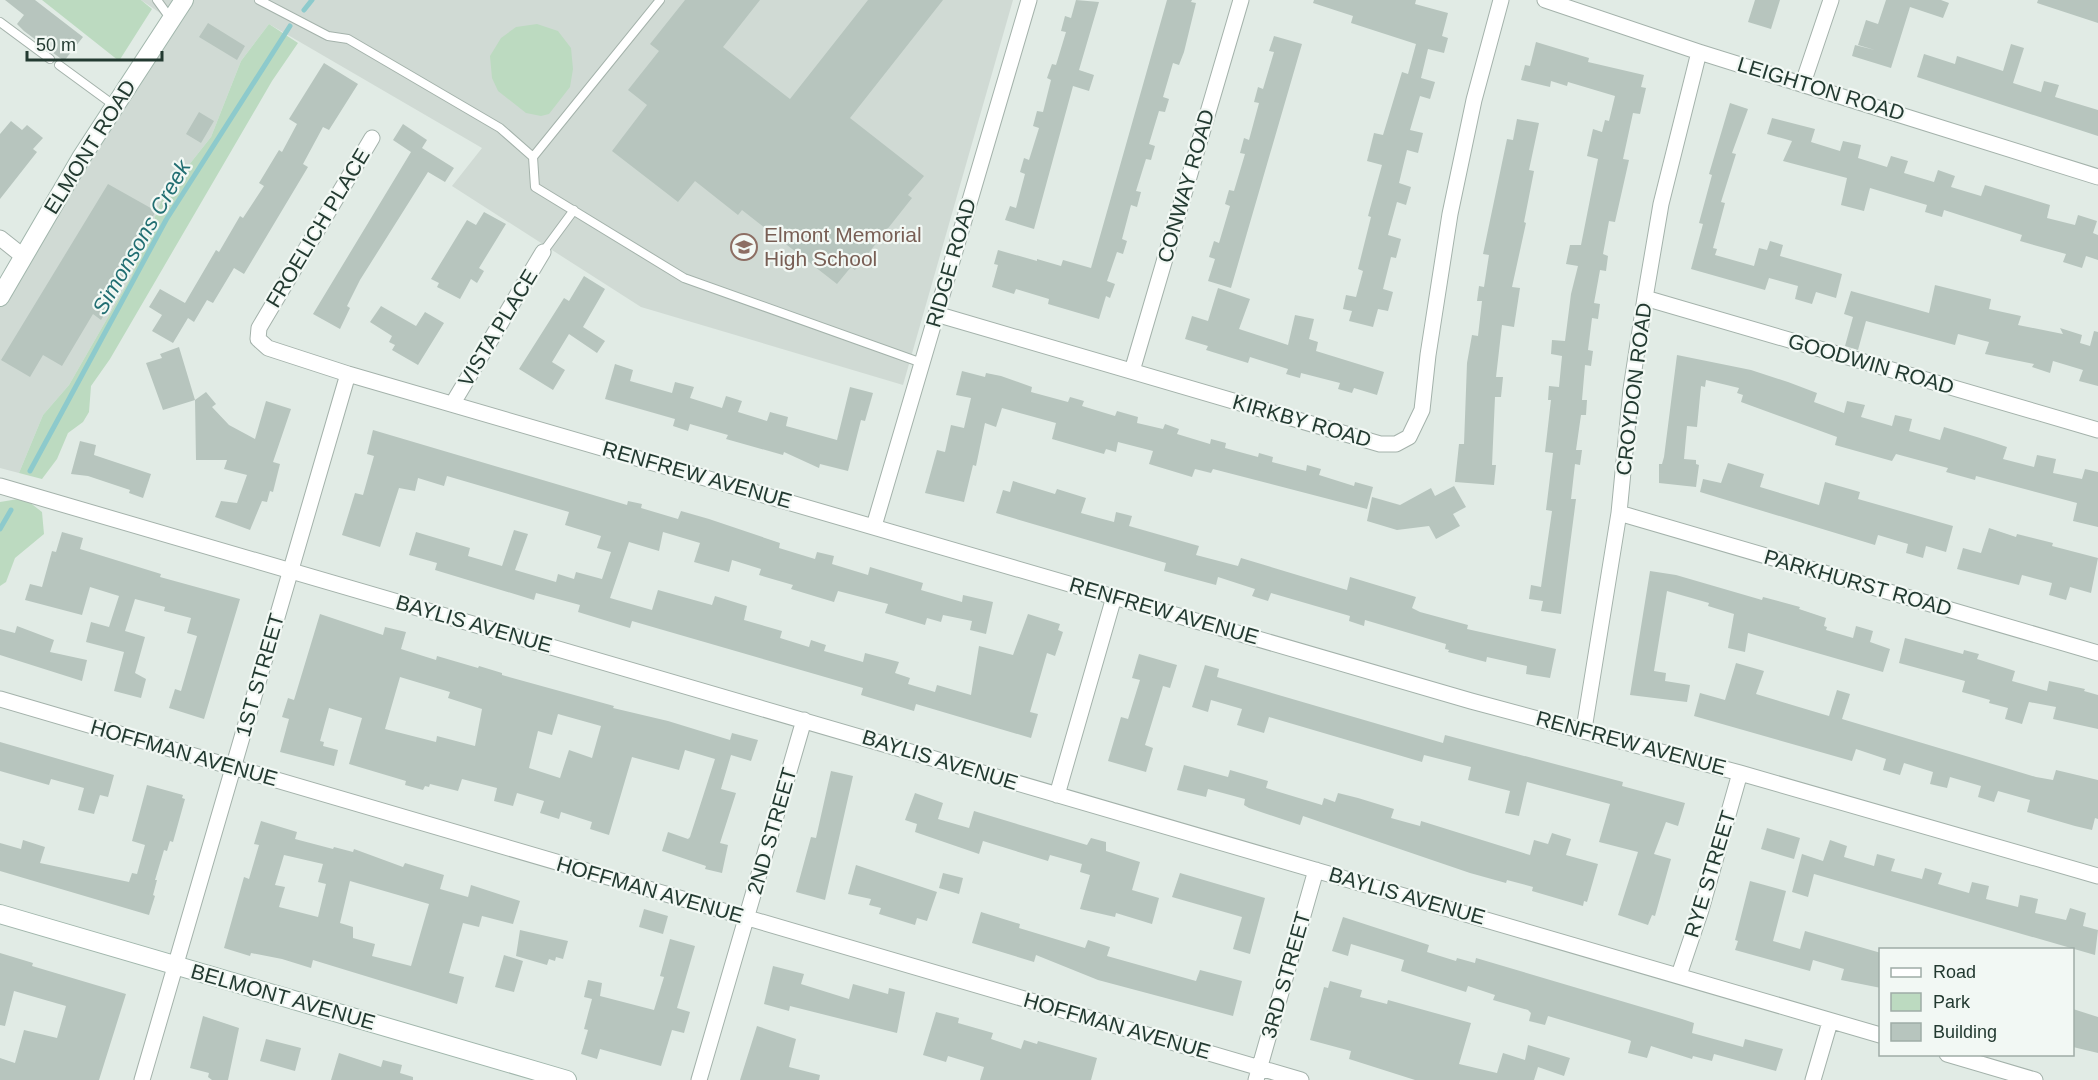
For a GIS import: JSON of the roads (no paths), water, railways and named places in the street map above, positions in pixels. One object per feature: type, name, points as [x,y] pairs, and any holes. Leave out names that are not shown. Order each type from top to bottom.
[{"type":"street","name":"ELMONT ROAD","points":[[0,297],[115,106],[184,0]]},
{"type":"street","name":"RIDGE ROAD","points":[[874,526],[1029,0]]},
{"type":"street","name":"CONWAY ROAD","points":[[1132,371],[1241,0]]},
{"type":"street","name":"KIRKBY ROAD","points":[[936,314],[1380,444],[1396,444],[1409,437],[1422,410],[1449,214],[1474,100],[1501,0]]},
{"type":"street","name":"LEIGHTON ROAD","points":[[1545,0],[1699,52],[2098,177]]},
{"type":"street","points":[[1803,83],[1831,0]]},
{"type":"street","name":"CROYDON ROAD","points":[[1584,729],[1619,513],[1630,389],[1645,298],[1661,204],[1699,52]]},
{"type":"street","name":"FROELICH PLACE","points":[[265,317],[372,138]]},
{"type":"street","points":[[0,238],[24,257]]},
{"type":"street","name":"VISTA PLACE","points":[[453,404],[543,252]]},
{"type":"street","name":"GOODWIN ROAD","points":[[1645,298],[2098,430]]},
{"type":"street","name":"RENFREW AVENUE","points":[[265,317],[257,334],[258,339],[267,348],[348,374],[1471,701],[1740,772],[2098,876]]},
{"type":"street","name":"1ST STREET","points":[[142,1080],[348,374]]},
{"type":"street","name":"BAYLIS AVENUE","points":[[0,486],[1879,1034]]},
{"type":"street","name":"PARKHURST ROAD","points":[[1619,513],[2098,653]]},
{"type":"street","points":[[1057,795],[1114,597]]},
{"type":"street","name":"HOFFMAN AVENUE","points":[[0,699],[746,918],[1258,1074],[1301,1080]]},
{"type":"street","name":"2ND STREET","points":[[699,1080],[804,720]]},
{"type":"street","name":"RYE STREET","points":[[1679,975],[1701,910],[1740,772]]},
{"type":"street","name":"3RD STREET","points":[[1258,1074],[1316,870]]},
{"type":"street","name":"BELMONT AVENUE","points":[[0,914],[567,1080]]},
{"type":"street","points":[[1813,1080],[1830,1022]]},
{"type":"street","points":[[1954,1056],[2035,1080]]},
{"type":"lane","points":[[157,0],[171,19]]},
{"type":"lane","points":[[260,0],[328,36],[348,39],[500,128],[533,157]]},
{"type":"lane","points":[[660,0],[533,157],[535,188],[684,278],[922,363]]},
{"type":"lane","points":[[0,22],[50,59]]},
{"type":"lane","points":[[59,65],[115,106]]},
{"type":"lane","points":[[543,252],[574,210]]},
{"type":"waterway","points":[[304,10],[312,0]]},
{"type":"waterway","name":"Simonsons Creek","points":[[30,471],[166,220],[290,26]]},
{"type":"waterway","name":"Simonsons Creek","points":[[0,529],[11,510]]},
{"type":"place","name":"Elmont Memorial High School","points":[[744,247]]}]
